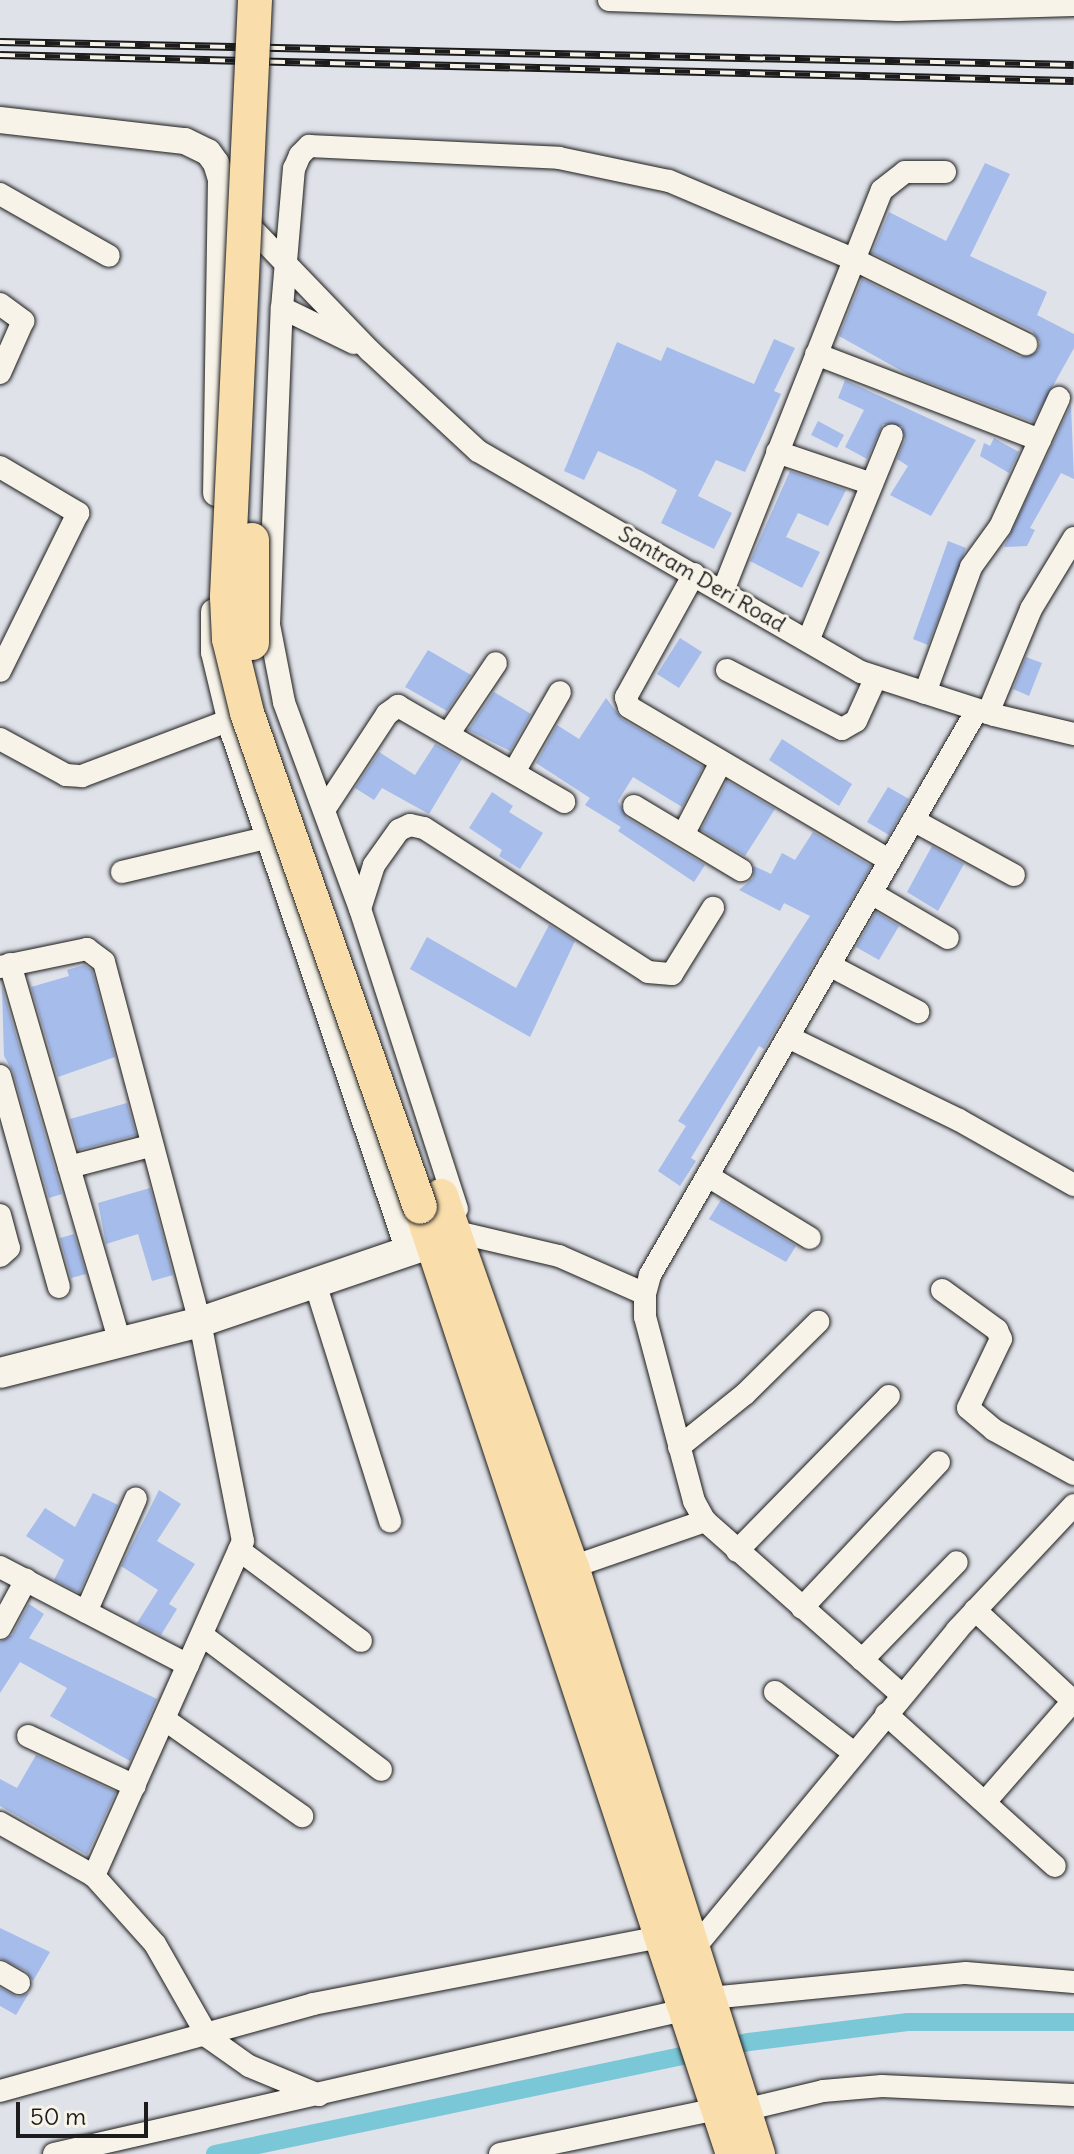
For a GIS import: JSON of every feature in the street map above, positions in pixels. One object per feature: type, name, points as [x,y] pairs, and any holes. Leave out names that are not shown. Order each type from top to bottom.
[{"type":"main road","points":[[255,0],[227,581],[229,639],[247,713],[430,1201]]},
{"type":"main road","points":[[274,0],[251,633],[263,705],[430,1201],[440,1241],[661,1937],[703,2018],[729,2103],[733,2154]]},
{"type":"main road","points":[[0,1372],[200,1322],[440,1241]]},
{"type":"main road","points":[[440,1241],[572,1567],[696,1946],[703,2018]]},
{"type":"main road","points":[[729,2103],[758,2154]]},
{"type":"street","points":[[609,0],[898,10],[1074,5]]},
{"type":"street","points":[[0,120],[185,141],[208,152],[216,163],[220,195],[214,652],[230,720],[270,837],[440,1241]]},
{"type":"street","points":[[440,1241],[360,909],[284,702],[269,625],[282,308],[294,169],[309,146],[559,158],[669,181],[853,259],[1026,344]]},
{"type":"street","points":[[723,591],[871,210],[891,179],[905,172],[945,172]]},
{"type":"street","points":[[0,194],[109,256]]},
{"type":"street","name":"Santram Deri Road","points":[[220,195],[370,351],[478,451],[876,677],[983,712],[1074,734]]},
{"type":"street","points":[[0,304],[23,321],[0,373]]},
{"type":"street","name":"Santram Deri Road","points":[[282,308],[370,351]]},
{"type":"street","points":[[816,354],[1040,440]]},
{"type":"street","points":[[925,693],[971,567],[1000,527],[1059,398]]},
{"type":"street","points":[[808,641],[892,435]]},
{"type":"street","points":[[777,452],[872,484]]},
{"type":"street","points":[[0,467],[78,513],[0,671]]},
{"type":"street","points":[[902,1695],[705,1521],[694,1501],[679,1447],[645,1317],[645,1294],[650,1275],[913,820],[983,712],[1031,609],[1074,538]]},
{"type":"street","points":[[694,574],[626,697],[638,716],[890,861]]},
{"type":"street","points":[[449,733],[496,663]]},
{"type":"street","points":[[727,670],[842,729],[856,721],[876,677]]},
{"type":"street","points":[[514,772],[560,692]]},
{"type":"street","points":[[324,810],[387,714],[398,706],[564,802]]},
{"type":"street","points":[[0,739],[66,775],[82,776],[230,720]]},
{"type":"street","points":[[683,835],[720,764]]},
{"type":"street","points":[[634,806],[741,870]]},
{"type":"street","points":[[913,820],[1014,875]]},
{"type":"street","points":[[360,909],[374,865],[399,830],[410,825],[648,972],[672,974],[713,908]]},
{"type":"street","points":[[122,872],[270,837]]},
{"type":"street","points":[[871,893],[948,938]]},
{"type":"street","points":[[94,1876],[243,1541],[200,1322],[99,954],[87,949],[5,966],[69,1167],[120,1342]]},
{"type":"street","points":[[829,965],[918,1012]]},
{"type":"street","points":[[788,1037],[959,1120],[1074,1185]]},
{"type":"street","points":[[0,1076],[59,1287]]},
{"type":"street","points":[[69,1167],[150,1146]]},
{"type":"street","points":[[708,1176],[810,1238]]},
{"type":"street","points":[[0,1215],[9,1248],[0,1256]]},
{"type":"street","points":[[440,1241],[559,1256],[645,1294]]},
{"type":"street","points":[[315,1283],[390,1521]]},
{"type":"street","points":[[942,1290],[997,1330],[1001,1339],[968,1408],[994,1430],[1074,1474]]},
{"type":"street","points":[[679,1447],[745,1394],[818,1322]]},
{"type":"street","points":[[737,1551],[889,1396]]},
{"type":"street","points":[[802,1608],[939,1462]]},
{"type":"street","points":[[86,1612],[136,1498]]},
{"type":"street","points":[[0,2091],[208,2037],[313,2004],[661,1937],[696,1946],[975,1610],[1070,1515]]},
{"type":"street","points":[[572,1567],[705,1521]]},
{"type":"street","points":[[239,1550],[361,1641]]},
{"type":"street","points":[[862,1660],[957,1562]]},
{"type":"street","points":[[0,1567],[188,1665]]},
{"type":"street","points":[[0,1628],[26,1580]]},
{"type":"street","points":[[975,1610],[1074,1702],[985,1802]]},
{"type":"street","points":[[202,1635],[381,1770]]},
{"type":"street","points":[[775,1692],[854,1753]]},
{"type":"street","points":[[886,1714],[1055,1866]]},
{"type":"street","points":[[164,1719],[302,1816]]},
{"type":"street","points":[[28,1736],[135,1786]]},
{"type":"street","points":[[0,1823],[94,1876],[155,1944],[208,2037],[249,2066],[319,2095]]},
{"type":"street","points":[[54,2154],[319,2095],[703,2018],[966,1973],[1074,1982]]},
{"type":"street","points":[[500,2154],[729,2103],[823,2091],[882,2086],[1074,2095]]},
{"type":"building","points":[[985,163],[1010,174],[970,256],[1047,292],[1037,315],[1074,334],[1074,348],[1033,422],[909,375],[839,336],[862,279],[1020,357],[1038,351],[1040,342],[1032,331],[872,253],[889,212],[946,241]]},
{"type":"building","points":[[774,339],[795,348],[774,391],[781,394],[745,472],[716,460],[698,496],[732,513],[714,549],[661,523],[677,490],[642,471],[598,451],[584,480],[564,471],[617,342],[661,361],[667,347],[754,384]]},
{"type":"building","points":[[845,380],[976,440],[931,516],[890,495],[908,466],[897,459],[905,440],[902,426],[883,424],[867,459],[845,447],[864,410],[838,398]]},
{"type":"building","points":[[1071,405],[1074,479],[1061,473],[1030,528],[1035,530],[1027,546],[1004,547]]},
{"type":"building","points":[[818,421],[844,435],[837,448],[811,435]]},
{"type":"building","points":[[994,438],[1019,452],[1009,473],[980,456],[984,443],[990,446]]},
{"type":"building","points":[[790,471],[846,490],[828,526],[798,513],[786,537],[820,552],[802,588],[750,561]]},
{"type":"building","points":[[948,541],[966,548],[928,645],[913,639]]},
{"type":"building","points":[[680,638],[702,652],[679,688],[657,674]]},
{"type":"building","points":[[428,650],[471,675],[447,711],[405,687]]},
{"type":"building","points":[[1026,657],[1042,663],[1029,696],[1013,689]]},
{"type":"building","points":[[494,692],[531,714],[510,751],[468,730]]},
{"type":"building","points":[[606,698],[622,719],[703,767],[682,807],[633,777],[618,801],[627,818],[705,865],[694,882],[618,831],[621,827],[585,805],[590,798],[536,763],[557,725],[579,739]]},
{"type":"building","points":[[782,739],[852,784],[839,806],[769,760]]},
{"type":"building","points":[[435,744],[462,759],[429,814],[382,788],[374,800],[355,788],[379,752],[415,775]]},
{"type":"building","points":[[727,781],[775,809],[745,856],[701,830]]},
{"type":"building","points":[[888,787],[909,799],[889,835],[867,822]]},
{"type":"building","points":[[492,792],[513,806],[509,812],[543,833],[520,869],[499,856],[502,850],[469,828]]},
{"type":"building","points":[[813,832],[871,866],[764,1049],[759,1046],[691,1158],[696,1161],[680,1186],[658,1171],[686,1126],[678,1121],[810,916],[784,903],[780,911],[739,890],[753,878],[754,866],[771,874],[782,853],[795,860]]},
{"type":"building","points":[[932,846],[964,864],[938,911],[907,892]]},
{"type":"building","points":[[876,912],[899,926],[879,960],[856,947]]},
{"type":"building","points":[[549,925],[575,941],[530,1037],[410,969],[427,937],[516,988]]},
{"type":"building","points":[[84,965],[92,970],[115,1057],[58,1077],[31,987],[69,976],[67,970]]},
{"type":"building","points":[[2,987],[62,1194],[49,1198],[13,1072],[4,1056]]},
{"type":"building","points":[[127,1103],[136,1135],[79,1150],[70,1119]]},
{"type":"building","points":[[150,1188],[173,1275],[152,1281],[138,1234],[106,1244],[98,1203]]},
{"type":"building","points":[[721,1200],[796,1246],[786,1262],[709,1219]]},
{"type":"building","points":[[74,1234],[86,1274],[71,1278],[60,1238]]},
{"type":"building","points":[[159,1490],[181,1504],[157,1541],[195,1564],[169,1604],[177,1609],[161,1635],[137,1623],[158,1590],[121,1566]]},
{"type":"building","points":[[93,1493],[118,1505],[79,1593],[54,1580],[64,1560],[26,1536],[45,1508],[75,1527]]},
{"type":"building","points":[[29,1604],[44,1614],[29,1638],[157,1699],[130,1761],[50,1716],[67,1688],[20,1662],[0,1693],[0,1642],[12,1635]]},
{"type":"building","points":[[36,1755],[116,1792],[87,1855],[0,1806],[0,1779],[17,1788]]},
{"type":"building","points":[[0,1928],[50,1952],[33,1981],[26,1971],[0,1958]]},
{"type":"building","points":[[0,1988],[18,1997],[29,1993],[16,2015],[0,2006]]},
{"type":"waterway","points":[[215,2154],[749,2042],[908,2022],[1074,2022]]},
{"type":"railway","points":[[0,42],[1074,65]]},
{"type":"railway","points":[[0,55],[1074,81]]}]
